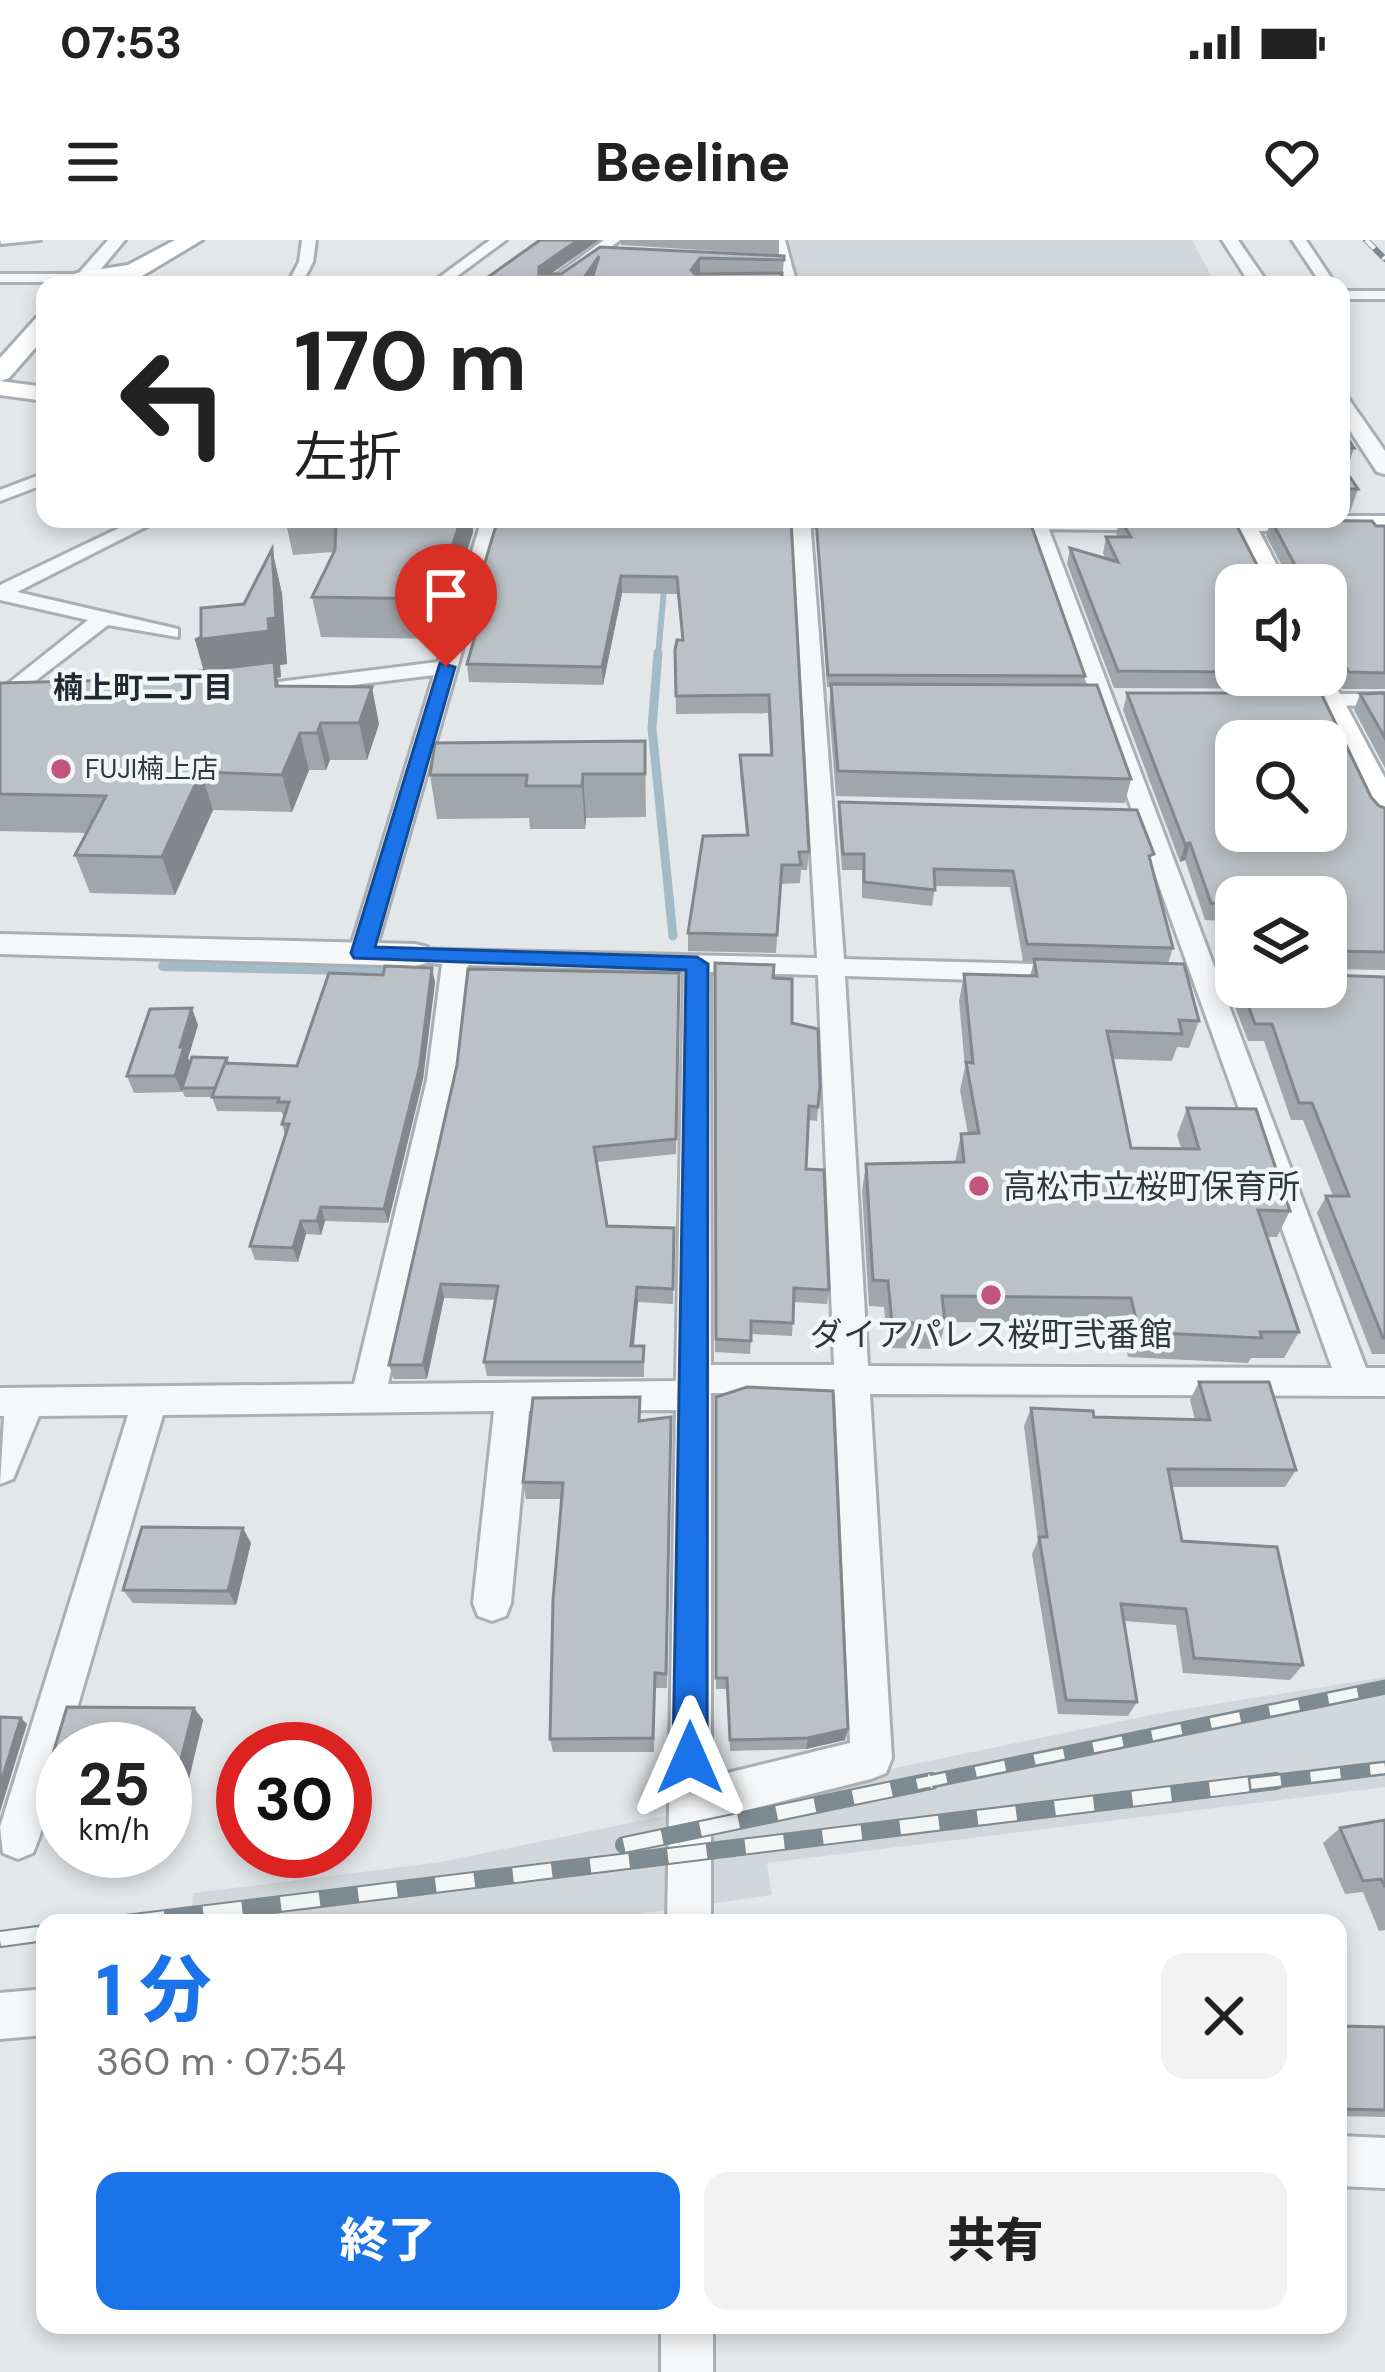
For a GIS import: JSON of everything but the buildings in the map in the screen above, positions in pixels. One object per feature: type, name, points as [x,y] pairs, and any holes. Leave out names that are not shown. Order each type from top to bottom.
[{"type":"main road","points":[[108,276],[134,271],[191,240]]},
{"type":"main road","points":[[0,373],[36,332]]},
{"type":"main road","points":[[0,388],[36,393]]},
{"type":"main road","points":[[1350,524],[1385,524]]},
{"type":"main road","points":[[1244,528],[1262,564]]},
{"type":"main road","points":[[1328,696],[1385,812]]},
{"type":"street","points":[[1,240],[34,240]]},
{"type":"street","points":[[85,276],[117,240]]},
{"type":"street","points":[[299,276],[309,240]]},
{"type":"street","points":[[449,276],[499,240]]},
{"type":"street","points":[[778,240],[788,276]]},
{"type":"street","points":[[1230,240],[1254,276]]},
{"type":"street","points":[[1299,240],[1323,276]]},
{"type":"street","points":[[563,276],[596,252],[615,246]]},
{"type":"street","points":[[764,259],[784,260]]},
{"type":"street","points":[[0,278],[36,279]]},
{"type":"street","points":[[1350,295],[1385,295]]},
{"type":"street","points":[[1350,415],[1385,466]]},
{"type":"street","points":[[0,496],[36,482]]},
{"type":"street","points":[[0,594],[134,528]]},
{"type":"street","points":[[362,953],[487,528]]},
{"type":"street","points":[[690,1803],[871,1758],[848,1380],[831,964],[833,807],[803,528]]},
{"type":"street","points":[[0,1468],[14,1402],[513,1395],[848,1380],[1370,1382],[1195,978],[1133,815],[1101,698],[1040,528]]},
{"type":"street","points":[[0,594],[171,633]]},
{"type":"street","points":[[8,706],[102,619]]},
{"type":"street","points":[[219,695],[446,667]]},
{"type":"street","points":[[1347,692],[1385,700]]},
{"type":"street","points":[[1285,700],[1297,696]]},
{"type":"street","points":[[0,944],[1089,974]]},
{"type":"street","points":[[368,1396],[441,1080],[456,957]]},
{"type":"street","points":[[688,1914],[697,964]]},
{"type":"street","points":[[1195,978],[1215,979]]},
{"type":"street","points":[[492,1603],[513,1395]]},
{"type":"street","points":[[18,1838],[150,1400]]},
{"type":"street","points":[[0,2017],[36,2013]]},
{"type":"street","points":[[1347,2161],[1385,2163]]},
{"type":"street","points":[[687,2334],[687,2372]]},
{"type":"shaded area","points":[[784,240],[1192,240],[1211,276],[795,276]]},
{"type":"shaded area","points":[[1385,1677],[1385,1787],[767,1863],[772,1895],[638,1914],[192,1914],[193,1893],[313,1878],[372,1878],[372,1871],[441,1862],[1166,1712]]},
{"type":"waterway","points":[[605,251],[621,240]]},
{"type":"waterway","points":[[658,656],[665,578]]},
{"type":"waterway","points":[[658,653],[652,728],[673,936]]},
{"type":"waterway","points":[[163,966],[398,971]]},
{"type":"railway","points":[[1366,240],[1385,259]]},
{"type":"railway","points":[[917,1784],[1385,1687]]},
{"type":"railway","points":[[1272,1781],[1385,1768]]},
{"type":"railway","points":[[624,1845],[931,1781]]},
{"type":"railway","points":[[199,1914],[1272,1781]]},
{"type":"railway","points":[[1251,1784],[1272,1781]]},
{"type":"railway","points":[[0,1939],[36,1934]]},
{"type":"place","name":"FUJI楠上店","points":[[61,769]]},
{"type":"place","name":"高松市立桜町保育所","points":[[979,1186]]},
{"type":"place","name":"ダイアパレス桜町弐番館","points":[[991,1295]]},
{"type":"district","name":"楠上町二丁目","points":[[143,688]]},
{"type":"route","points":[[446,667],[362,953],[697,964],[690,1758]]}]
